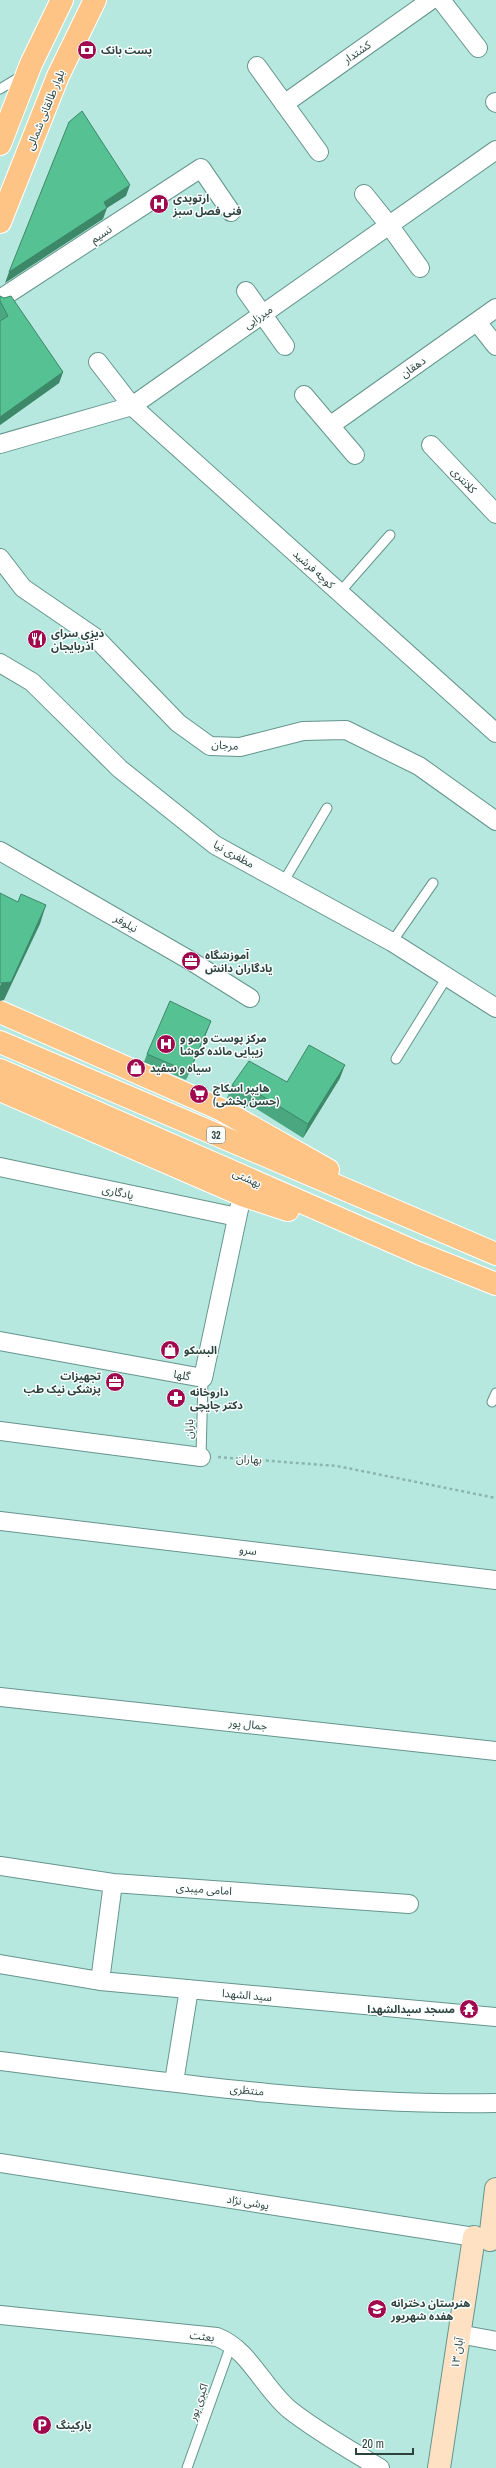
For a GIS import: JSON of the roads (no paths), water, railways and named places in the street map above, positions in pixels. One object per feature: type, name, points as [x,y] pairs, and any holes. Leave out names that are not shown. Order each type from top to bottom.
[{"type":"main road","points":[[0,144],[28,71],[62,0]]},
{"type":"main road","name":"بلوار طالقانی شمالی","points":[[0,222],[68,53],[95,0]]},
{"type":"main road","points":[[42,39],[48,32],[57,28],[63,30],[68,43],[68,53]]},
{"type":"main road","points":[[0,1012],[220,1109],[432,1228]]},
{"type":"main road","name":"32","points":[[0,1042],[432,1228],[496,1254]]},
{"type":"main road","name":"بهشتى","points":[[0,1070],[418,1253],[496,1284]]},
{"type":"main road","points":[[0,1090],[242,1195],[418,1253]]},
{"type":"street","name":"کشتدار","points":[[284,104],[431,0]]},
{"type":"street","points":[[441,0],[478,48]]},
{"type":"street","points":[[257,66],[318,152]]},
{"type":"street","name":"میرزایی","points":[[0,444],[132,406],[496,150]]},
{"type":"street","name":"نسیم","points":[[0,299],[201,168],[231,212]]},
{"type":"street","points":[[364,194],[389,225],[420,268]]},
{"type":"street","points":[[246,291],[264,314],[285,346]]},
{"type":"street","name":"دهقان","points":[[330,425],[496,308]]},
{"type":"street","points":[[477,322],[496,346]]},
{"type":"street","name":"كوچه فرشيد","points":[[98,362],[132,406],[496,733]]},
{"type":"street","points":[[304,395],[355,455]]},
{"type":"street","name":"کلانتری","points":[[431,445],[496,514]]},
{"type":"street","name":"مرجان","points":[[0,558],[23,588],[96,638],[178,723],[210,746],[240,747],[303,731],[346,730],[419,766],[496,821]]},
{"type":"street","name":"مظفری نیا","points":[[0,663],[32,682],[120,768],[215,845],[284,881],[392,942],[496,1008]]},
{"type":"street","name":"نیلوفر","points":[[0,852],[191,961],[250,998]]},
{"type":"street","name":"یادگاری","points":[[0,1167],[237,1217]]},
{"type":"street","name":"گلها","points":[[0,1341],[202,1378],[242,1195]]},
{"type":"street","points":[[0,1431],[201,1457]]},
{"type":"street","name":"سرو","points":[[0,1522],[496,1580]]},
{"type":"street","name":"جمال پور","points":[[0,1697],[496,1751]]},
{"type":"street","name":"امامی میبدی","points":[[0,1866],[113,1883],[409,1904]]},
{"type":"street","points":[[100,1981],[113,1883]]},
{"type":"street","name":"سید الشهدا","points":[[0,1964],[100,1981],[496,2018]]},
{"type":"street","points":[[174,2082],[189,1989]]},
{"type":"street","name":"منتظری","points":[[0,2061],[174,2082],[409,2102],[496,2103]]},
{"type":"street","name":"یوشی نژاد","points":[[0,2163],[487,2239]]},
{"type":"street","name":"۱۳ آبان","points":[[439,2468],[459,2334],[487,2239],[496,2189]]},
{"type":"street","name":"بعثت","points":[[0,2315],[217,2337],[231,2345],[289,2409],[339,2444],[380,2468]]},
{"type":"street","points":[[459,2334],[496,2341]]},
{"type":"lane","points":[[0,89],[28,71]]},
{"type":"lane","points":[[340,592],[390,535]]},
{"type":"lane","points":[[284,881],[326,808]]},
{"type":"lane","points":[[392,942],[433,883]]},
{"type":"lane","points":[[396,1059],[447,977]]},
{"type":"lane","name":"باران","points":[[201,1457],[202,1378]]},
{"type":"lane","points":[[492,1402],[496,1393]]},
{"type":"lane","name":"اکبری پور","points":[[188,2468],[231,2345]]},
{"type":"place","name":"پست بانک","points":[[87,50]]},
{"type":"place","name":"ارتوپدی فنی فصل سبز","points":[[159,204]]},
{"type":"place","name":"دیزی سرای آذربایجان","points":[[37,639]]},
{"type":"place","name":"آموزشگاه یادگاران دانش","points":[[191,961]]},
{"type":"place","name":"مرکز پوست و مو و زیبایی مائده کوشا","points":[[166,1044]]},
{"type":"place","name":"سیاه و سفید","points":[[136,1068]]},
{"type":"place","name":"هایپر اسکاج (حسن بخشی)","points":[[199,1094]]},
{"type":"place","name":"البسکو","points":[[170,1350]]},
{"type":"place","name":"تجهیزات پزشکی نیک‌ طب","points":[[115,1382]]},
{"type":"place","name":"داروخانه دکتر چایچی","points":[[176,1398]]},
{"type":"place","name":"مسجد سیدالشهدا","points":[[469,2009]]},
{"type":"place","name":"هنرستان دخترانه هفده شهریور","points":[[377,2309]]},
{"type":"place","name":"پارکینگ","points":[[42,2425]]}]
